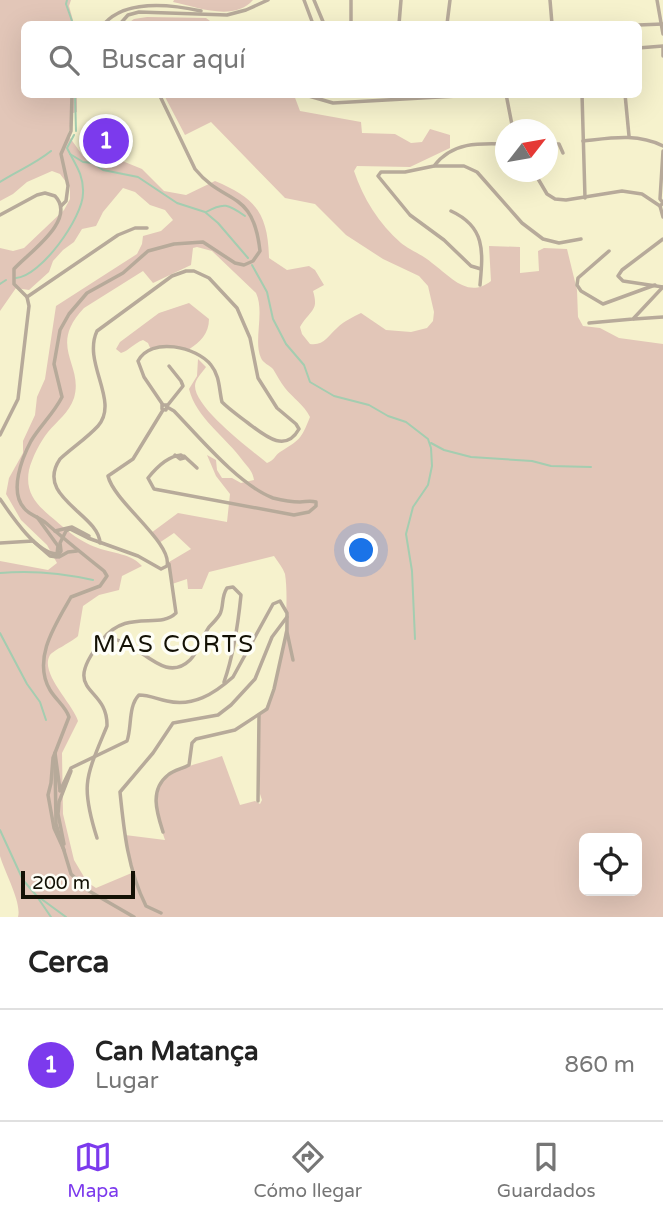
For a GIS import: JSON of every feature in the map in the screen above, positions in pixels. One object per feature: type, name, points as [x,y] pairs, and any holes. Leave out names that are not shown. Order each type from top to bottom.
[{"type":"street","points":[[123,21],[128,15],[139,12],[221,16],[238,13],[268,0]]},
{"type":"street","points":[[304,0],[312,21]]},
{"type":"street","points":[[314,0],[323,21]]},
{"type":"street","points":[[351,0],[351,21]]},
{"type":"street","points":[[399,21],[401,0]]},
{"type":"street","points":[[447,21],[450,0]]},
{"type":"street","points":[[550,0],[552,21]]},
{"type":"street","points":[[657,0],[663,34]]},
{"type":"street","points":[[107,21],[115,11],[136,2],[174,6],[206,14]]},
{"type":"street","points":[[642,25],[662,24]]},
{"type":"street","points":[[642,48],[663,47],[663,56]]},
{"type":"street","points":[[0,435],[18,399],[29,306],[27,297],[15,287],[12,277],[14,270],[33,253],[59,219],[61,206],[66,201],[68,186],[61,154],[71,131],[72,98]]},
{"type":"street","points":[[64,850],[56,837],[48,800],[55,753],[69,717],[68,711],[48,685],[43,664],[44,649],[71,597],[100,586],[106,578],[104,571],[62,540],[36,515],[26,510],[20,501],[19,477],[32,440],[62,397],[54,364],[64,321],[84,295],[122,273],[144,254],[160,247],[187,241],[203,242],[239,265],[253,261],[260,254],[260,245],[249,210],[199,174],[191,163],[161,98]]},
{"type":"street","points":[[316,98],[333,103],[421,98]]},
{"type":"street","points":[[507,98],[511,119]]},
{"type":"street","points":[[582,98],[585,198]]},
{"type":"street","points":[[625,98],[629,136]]},
{"type":"street","points":[[583,141],[629,136],[650,141],[663,149],[658,200]]},
{"type":"street","points":[[435,166],[439,160],[466,144],[495,144]]},
{"type":"street","points":[[558,144],[563,153]]},
{"type":"street","points":[[481,269],[471,266],[444,240],[410,215],[378,177],[379,173],[405,172],[435,166],[464,166],[472,169],[522,223],[543,239],[559,243],[581,239]]},
{"type":"street","points":[[541,182],[551,197],[566,200],[622,191],[642,194],[663,203],[660,206],[663,217]]},
{"type":"street","points":[[0,215],[42,194],[55,196],[61,206]]},
{"type":"street","points":[[451,211],[468,222],[480,237],[480,285]]},
{"type":"street","points":[[27,297],[118,235],[135,228],[147,228]]},
{"type":"street","points":[[663,239],[619,274],[622,281],[663,287]]},
{"type":"street","points":[[610,251],[578,278],[577,285],[581,291],[603,304],[655,285]]},
{"type":"street","points":[[100,543],[100,537],[94,529],[58,491],[54,479],[56,465],[60,459],[100,425],[105,411],[106,398],[99,381],[92,344],[97,331],[172,276],[186,271],[209,278],[237,308],[250,338],[258,378],[277,408],[299,429],[294,438],[286,441],[271,440],[222,402],[217,374],[202,355],[188,350],[164,346],[147,352],[139,357],[138,361],[144,377],[165,407],[174,411],[242,480],[257,490],[282,500],[311,500],[316,502],[316,506],[310,512],[294,515],[154,489],[148,478],[154,470],[175,455],[184,456],[197,468]]},
{"type":"street","points":[[633,318],[663,287]]},
{"type":"street","points":[[589,323],[663,317]]},
{"type":"street","points":[[97,838],[86,796],[86,783],[107,726],[107,718],[105,710],[82,676],[100,642],[114,628],[126,622],[170,619],[176,613],[169,562],[151,533],[115,491],[108,476],[133,459],[165,407],[183,386],[169,366]]},
{"type":"street","points":[[0,499],[33,541],[50,556],[57,558],[75,550]]},
{"type":"street","points":[[0,543],[33,541],[56,555],[59,549],[36,515]]},
{"type":"street","points":[[46,523],[60,528],[74,528],[93,540]]},
{"type":"street","points":[[53,539],[55,531],[60,528]]},
{"type":"street","points":[[60,528],[75,550]]},
{"type":"street","points":[[57,558],[65,533],[70,529],[100,543],[126,550],[161,569],[169,562]]},
{"type":"street","points":[[53,539],[62,540]]},
{"type":"street","points":[[100,642],[110,638],[120,639],[162,667],[174,669],[182,666],[195,654],[208,629],[219,617],[223,594],[227,588],[233,587],[241,595],[240,609],[235,642],[223,685]]},
{"type":"street","points":[[134,917],[75,880],[64,850],[57,803],[67,772],[74,766],[127,741],[131,732],[134,701],[139,695],[189,702],[212,694],[233,677],[276,601],[283,604],[287,617],[293,660]]},
{"type":"street","points":[[161,913],[146,906],[133,876],[125,841],[120,792],[153,753],[173,723],[218,715],[242,694],[255,679],[272,637],[287,617]]},
{"type":"street","points":[[163,832],[156,809],[156,794],[168,775],[189,765],[192,743],[201,737],[235,730],[267,709],[287,630]]},
{"type":"street","points":[[258,801],[259,715]]},
{"type":"street","points":[[55,753],[58,760],[57,803]]},
{"type":"street","points":[[49,792],[59,792]]},
{"type":"street","points":[[48,800],[57,803]]},
{"type":"shaded area","points":[[0,0],[71,0],[69,6],[73,21],[21,21],[21,98],[77,98],[77,112],[73,113],[68,135],[83,156],[110,156],[142,169],[164,191],[186,195],[215,181],[250,201],[257,209],[266,230],[269,258],[287,270],[309,266],[315,270],[324,285],[313,291],[313,310],[300,327],[310,344],[322,342],[343,323],[361,313],[386,330],[411,332],[427,328],[433,321],[434,312],[428,286],[419,276],[383,259],[346,235],[315,204],[285,198],[211,122],[185,135],[166,98],[295,98],[300,111],[361,122],[362,133],[395,134],[411,143],[422,142],[430,129],[450,135],[450,148],[410,167],[357,166],[354,171],[373,210],[393,236],[453,280],[475,288],[491,281],[489,246],[520,247],[520,273],[539,271],[538,251],[544,248],[567,249],[577,290],[578,317],[583,326],[600,328],[619,338],[663,344],[663,917],[18,917],[15,896],[0,856],[0,561],[48,570],[57,563],[47,545],[21,520],[6,494],[9,478],[23,453],[23,441],[35,415],[37,397],[45,379],[56,306],[137,254],[143,236],[161,231],[173,220],[165,210],[150,205],[135,192],[123,188],[103,212],[96,226],[82,229],[74,242],[53,261],[49,272],[29,290],[16,288],[0,311],[0,248],[13,251],[24,248],[64,210],[70,199],[70,187],[60,174],[52,171],[27,182],[0,201]],"holes":[[[197,247],[212,251],[256,293],[261,358],[273,369],[283,386],[310,417],[299,439],[267,463],[225,428],[197,395],[197,378],[206,367],[198,359],[197,376],[189,389],[193,399],[205,418],[236,452],[254,480],[241,483],[232,478],[222,478],[217,470],[216,460],[207,455],[216,476],[230,494],[227,522],[178,513],[151,533],[159,543],[174,533],[191,549],[169,562],[172,584],[187,579],[188,589],[202,589],[209,572],[274,556],[285,574],[283,649],[274,690],[259,715],[262,800],[260,804],[255,801],[240,805],[222,756],[177,771],[160,785],[156,795],[157,812],[165,840],[125,835],[134,872],[96,888],[87,882],[74,860],[63,814],[62,753],[78,721],[53,679],[48,662],[52,653],[78,636],[83,606],[99,595],[119,590],[122,576],[142,566],[127,556],[84,542],[50,516],[32,496],[28,484],[29,470],[42,440],[66,412],[74,398],[75,375],[67,345],[68,334],[84,308],[143,271],[153,283],[191,265],[193,248]]]},
{"type":"shaded area","points":[[253,0],[245,7],[226,12],[173,2]]},
{"type":"shaded area","points":[[206,18],[210,21],[131,21]]},
{"type":"shaded area","points":[[189,303],[209,319],[203,337],[188,350],[164,346],[151,350],[143,340],[121,353],[116,349],[120,342],[159,313]]},
{"type":"waterway","points":[[67,0],[72,21]]},
{"type":"waterway","points":[[75,98],[76,131]]},
{"type":"waterway","points":[[16,278],[37,268],[48,257],[76,217],[83,187],[67,148],[74,135]]},
{"type":"waterway","points":[[0,182],[51,151]]},
{"type":"waterway","points":[[70,154],[103,170],[138,177],[177,203],[205,212],[248,258]]},
{"type":"waterway","points":[[206,212],[226,206],[245,216]]},
{"type":"waterway","points":[[252,265],[267,292],[273,319],[286,344],[304,365],[310,382],[334,396],[369,405],[406,422],[428,439],[432,466],[428,485],[413,507],[406,534],[412,571],[415,639]]},
{"type":"waterway","points":[[0,284],[6,280]]},
{"type":"waterway","points":[[431,443],[444,450],[471,457],[532,461],[551,466],[591,467]]},
{"type":"waterway","points":[[0,573],[47,573],[93,580]]},
{"type":"waterway","points":[[0,633],[27,684],[40,702],[46,720]]},
{"type":"waterway","points":[[0,830],[23,880],[36,895],[66,917]]},
{"type":"waterway","points":[[38,898],[51,917]]},
{"type":"place","name":"Can Matança","points":[[106,141]]},
{"type":"district","name":"MAS CORTS","points":[[174,644]]}]
